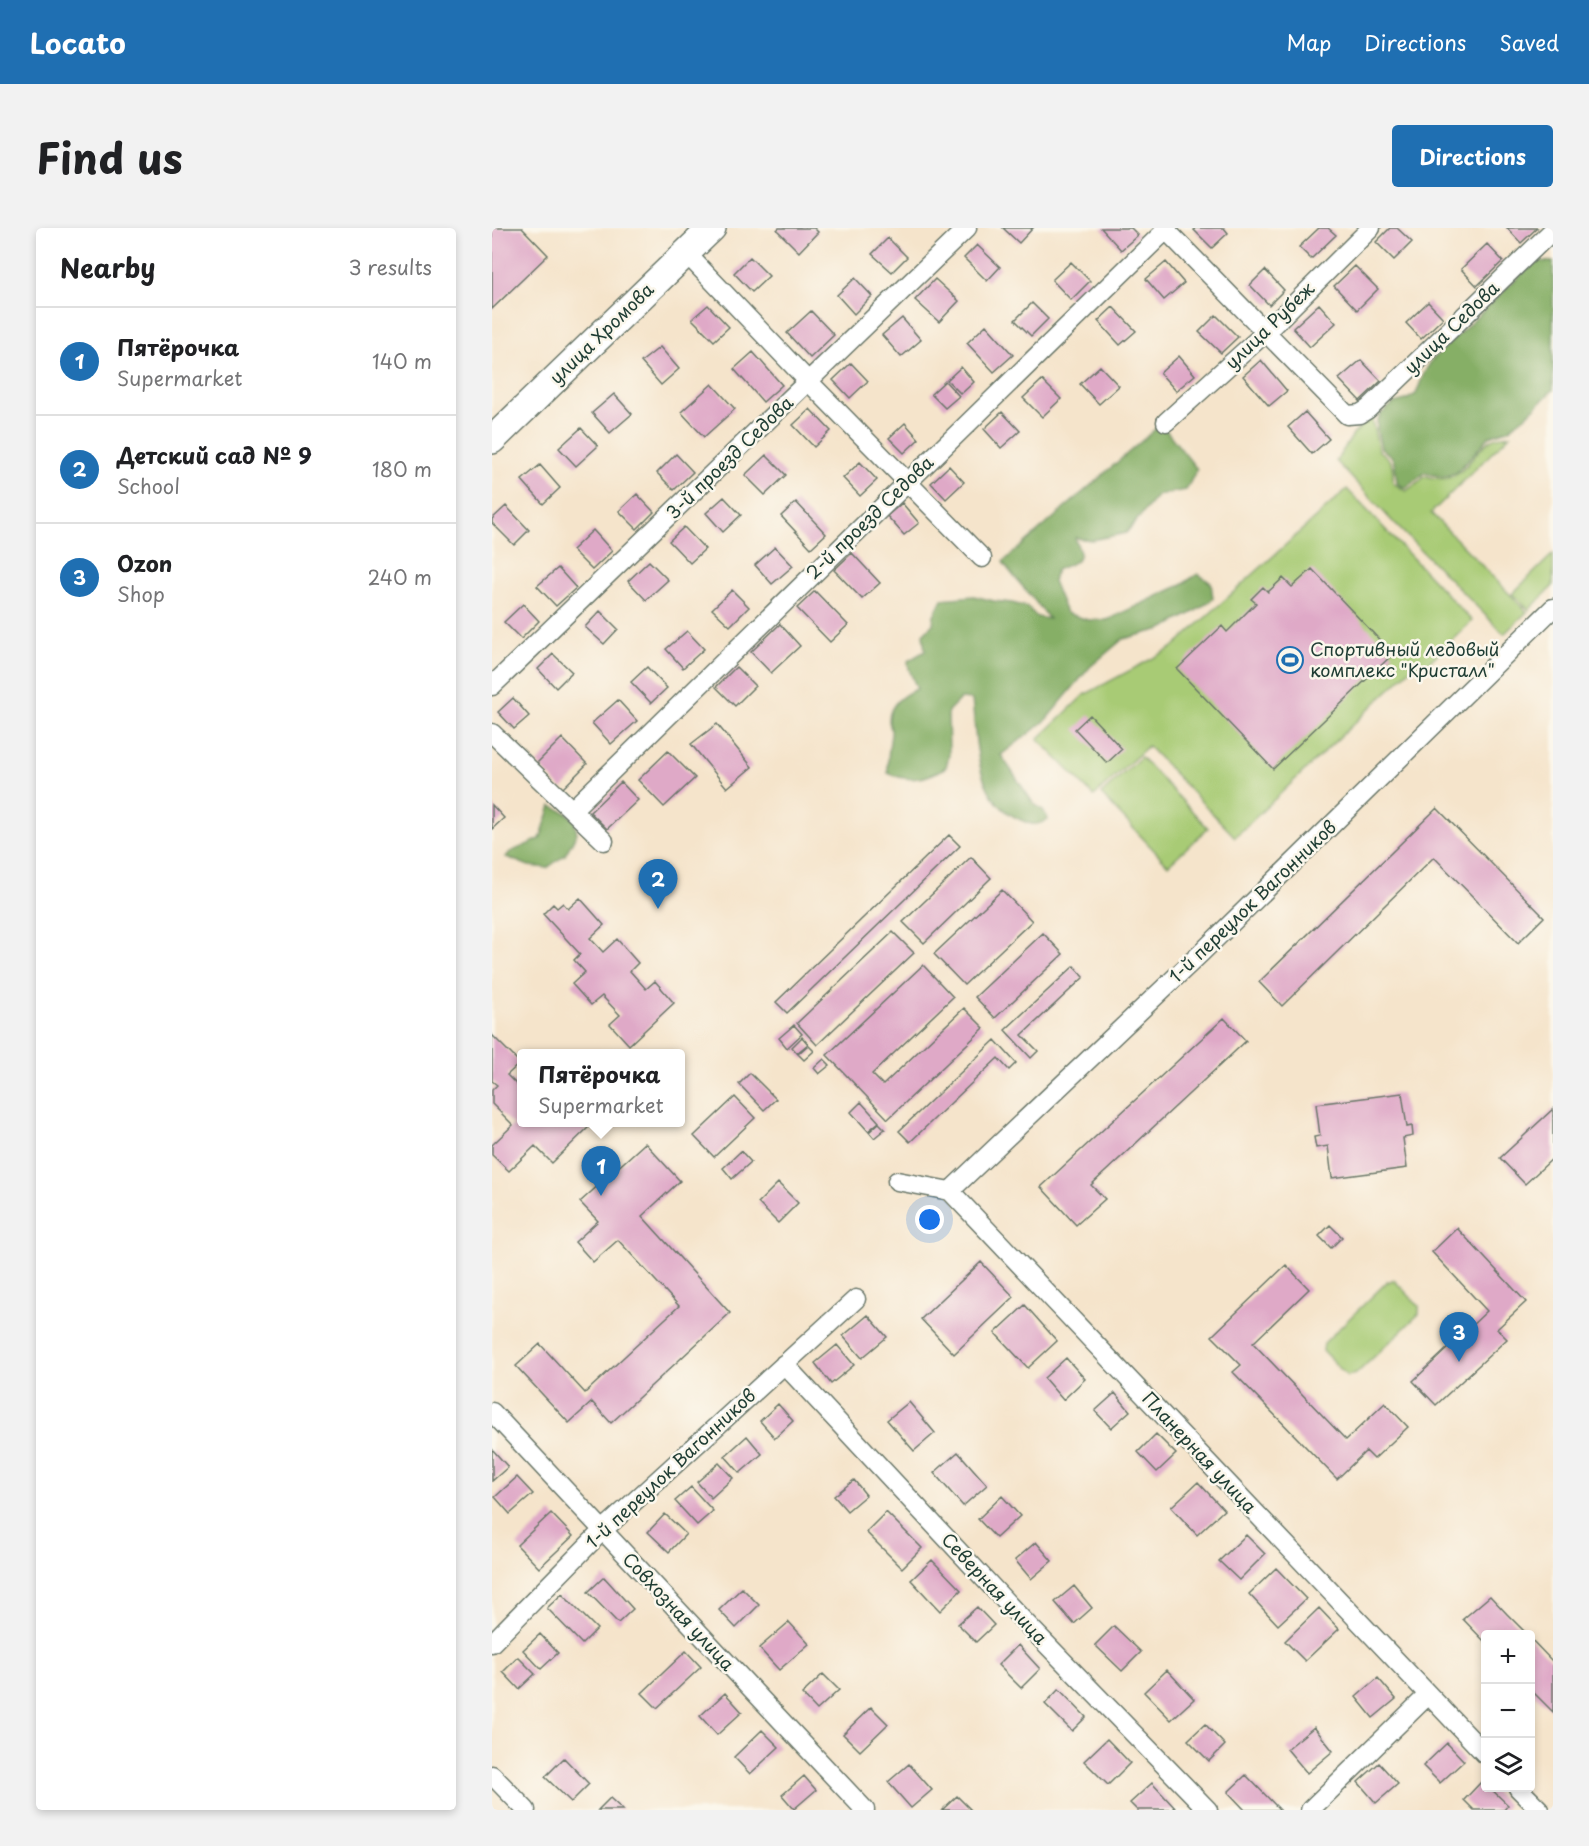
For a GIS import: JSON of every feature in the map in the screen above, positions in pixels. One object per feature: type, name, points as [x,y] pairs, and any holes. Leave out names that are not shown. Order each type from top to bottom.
[{"type":"main road","name":"улица Хромова","points":[[492,440],[712,228]]},
{"type":"street","name":"3-й проезд Седова","points":[[492,686],[967,228]]},
{"type":"street","name":"улица Рубеж","points":[[1166,422],[1266,332],[1371,228]]},
{"type":"street","points":[[1166,229],[1266,332]]},
{"type":"street","name":"2-й проезд Седова","points":[[572,810],[1166,229]]},
{"type":"street","name":"улица Седова","points":[[1266,332],[1347,415],[1360,414],[1368,409],[1553,230]]},
{"type":"street","points":[[686,253],[808,382],[982,558]]},
{"type":"street","name":"1-й переулок Вагонников","points":[[950,1191],[1218,936],[1553,608]]},
{"type":"street","points":[[492,733],[604,841]]},
{"type":"street","points":[[897,1181],[950,1191]]},
{"type":"street","name":"Планерная улица","points":[[950,1191],[1481,1750]]},
{"type":"street","name":"1-й переулок Вагонников","points":[[492,1643],[602,1531],[856,1299]]},
{"type":"street","name":"Северная улица","points":[[784,1364],[1021,1618],[1208,1810]]},
{"type":"street","name":"Совхозная улица","points":[[492,1412],[865,1810]]},
{"type":"street","points":[[1310,1810],[1428,1695]]},
{"type":"street","points":[[492,1775],[526,1810]]},
{"type":"street","points":[[1522,1792],[1540,1810]]},
{"type":"green space","points":[[1535,261],[1553,262],[1553,390],[1509,429],[1490,436],[1456,473],[1443,477],[1425,473],[1405,488],[1397,483],[1392,457],[1381,448],[1377,421],[1381,414],[1394,403],[1416,394],[1432,360]]},
{"type":"green space","points":[[1371,416],[1379,451],[1392,464],[1393,483],[1406,491],[1426,476],[1439,479],[1457,474],[1492,439],[1510,435],[1431,513],[1527,612],[1504,634],[1336,461],[1353,435]]},
{"type":"green space","points":[[1161,424],[1197,469],[1186,490],[1158,495],[1126,533],[1092,540],[1075,538],[1080,553],[1077,561],[1056,570],[1053,581],[1066,613],[1088,620],[1107,620],[1179,586],[1198,574],[1211,583],[1213,599],[1162,629],[1123,639],[1090,667],[1045,721],[1001,755],[1033,803],[1043,810],[1048,819],[1037,824],[1027,823],[1004,810],[993,798],[980,767],[972,700],[960,699],[948,711],[949,755],[946,767],[925,777],[911,779],[888,773],[890,714],[898,700],[917,689],[908,661],[925,651],[923,634],[933,624],[934,615],[942,599],[974,596],[1012,603],[1027,607],[1037,617],[1049,619],[1003,562]]},
{"type":"green space","name":"Спортивный ледовый комплекс \"Кристалл\"","points":[[1347,489],[1472,621],[1428,663],[1413,667],[1235,837],[1148,746],[1094,796],[1038,739],[1084,695],[1172,648]]},
{"type":"green space","points":[[1553,554],[1553,586],[1529,610],[1512,594]]},
{"type":"green space","points":[[1141,757],[1208,828],[1168,865],[1101,794]]},
{"type":"green space","points":[[551,806],[567,813],[574,820],[577,833],[565,855],[547,868],[529,866],[506,857],[510,852],[540,839]]},
{"type":"green space","points":[[1394,1280],[1419,1306],[1419,1314],[1356,1374],[1347,1376],[1323,1351],[1324,1343],[1387,1282]]},
{"type":"building","points":[[492,228],[522,228],[548,255],[492,309]]},
{"type":"building","points":[[779,228],[814,228],[818,232],[799,252],[777,230]]},
{"type":"building","points":[[1003,228],[1033,228],[1019,243]]},
{"type":"building","points":[[1101,228],[1131,228],[1138,235],[1121,250]]},
{"type":"building","points":[[1195,228],[1224,228],[1228,233],[1212,248],[1194,230]]},
{"type":"building","points":[[1319,228],[1328,228],[1336,235],[1311,259],[1299,247]]},
{"type":"building","points":[[1390,228],[1397,228],[1412,242],[1394,260],[1376,242]]},
{"type":"building","points":[[1507,228],[1537,228],[1521,243]]},
{"type":"building","points":[[888,238],[907,257],[892,272],[872,254]]},
{"type":"building","points":[[1487,244],[1503,261],[1477,286],[1461,269]]},
{"type":"building","points":[[977,245],[1000,267],[987,281],[964,258]]},
{"type":"building","points":[[750,257],[769,276],[752,292],[734,273]]},
{"type":"building","points":[[1071,262],[1090,281],[1071,300],[1052,280]]},
{"type":"building","points":[[1166,262],[1184,283],[1164,300],[1146,279]]},
{"type":"building","points":[[1355,266],[1378,289],[1357,310],[1334,286]]},
{"type":"building","points":[[1265,270],[1284,290],[1269,305],[1250,285]]},
{"type":"building","points":[[855,278],[872,296],[854,314],[837,295]]},
{"type":"building","points":[[935,279],[959,301],[939,322],[915,300]]},
{"type":"building","points":[[1428,302],[1443,318],[1421,339],[1406,323]]},
{"type":"building","points":[[1032,303],[1048,319],[1031,336],[1015,320]]},
{"type":"building","points":[[1319,304],[1336,323],[1310,347],[1293,328]]},
{"type":"building","points":[[708,305],[729,327],[714,341],[692,319]]},
{"type":"building","points":[[1113,307],[1136,331],[1120,345],[1098,321]]},
{"type":"building","points":[[811,311],[834,335],[810,358],[787,333]]},
{"type":"building","points":[[1216,315],[1238,337],[1221,353],[1199,332]]},
{"type":"building","points":[[902,318],[921,340],[901,357],[882,335]]},
{"type":"building","points":[[986,325],[1013,355],[994,372],[967,343]]},
{"type":"building","points":[[660,347],[679,369],[661,385],[641,362]]},
{"type":"building","points":[[753,352],[782,385],[763,402],[734,369]]},
{"type":"building","points":[[1179,356],[1195,375],[1176,391],[1160,373]]},
{"type":"building","points":[[1261,360],[1287,391],[1269,406],[1243,376]]},
{"type":"building","points":[[1361,360],[1381,381],[1360,401],[1339,379]]},
{"type":"building","points":[[851,363],[868,381],[850,398],[833,380]]},
{"type":"building","points":[[1100,366],[1119,386],[1099,404],[1080,384]]},
{"type":"building","points":[[961,367],[974,382],[961,394],[947,380]]},
{"type":"building","points":[[1042,380],[1061,399],[1042,417],[1023,398]]},
{"type":"building","points":[[945,381],[959,396],[945,408],[931,394]]},
{"type":"building","points":[[712,384],[735,409],[704,437],[681,412]]},
{"type":"building","points":[[614,394],[632,414],[610,433],[592,413]]},
{"type":"building","points":[[810,409],[831,431],[814,447],[793,425]]},
{"type":"building","points":[[1002,412],[1020,431],[1001,448],[984,429]]},
{"type":"building","points":[[1305,412],[1329,439],[1312,454],[1288,427]]},
{"type":"building","points":[[905,423],[919,439],[904,453],[889,438]]},
{"type":"building","points":[[581,428],[598,446],[576,466],[559,448]]},
{"type":"building","points":[[676,454],[693,472],[674,490],[657,473]]},
{"type":"building","points":[[766,455],[786,475],[765,495],[745,475]]},
{"type":"building","points":[[860,462],[877,480],[860,496],[843,478]]},
{"type":"building","points":[[540,465],[560,488],[543,504],[522,480]]},
{"type":"building","points":[[949,466],[964,482],[946,499],[931,483]]},
{"type":"building","points":[[637,494],[654,512],[637,529],[619,511]]},
{"type":"building","points":[[724,497],[741,515],[723,532],[706,513]]},
{"type":"building","points":[[796,502],[826,534],[811,548],[781,516]]},
{"type":"building","points":[[902,503],[919,523],[904,535],[887,516]]},
{"type":"building","points":[[506,506],[529,530],[514,545],[492,523],[492,519]]},
{"type":"building","points":[[684,527],[705,549],[690,563],[669,541]]},
{"type":"building","points":[[593,530],[612,551],[592,570],[572,550]]},
{"type":"building","points":[[775,547],[793,566],[772,584],[755,565]]},
{"type":"building","points":[[852,553],[880,583],[862,599],[834,570]]},
{"type":"building","points":[[649,561],[668,580],[646,600],[628,581]]},
{"type":"building","points":[[558,568],[576,588],[556,606],[537,586]]},
{"type":"building","points":[[1312,569],[1393,654],[1273,769],[1177,669],[1222,626],[1227,632],[1256,603],[1251,599],[1263,587],[1268,592],[1283,578],[1292,587]]},
{"type":"building","points":[[732,590],[749,607],[730,626],[712,609]]},
{"type":"building","points":[[815,591],[848,625],[830,642],[797,608]]},
{"type":"building","points":[[523,604],[539,621],[521,639],[504,622]]},
{"type":"building","points":[[600,611],[618,629],[604,644],[585,627]]},
{"type":"building","points":[[780,624],[800,646],[771,673],[751,652]]},
{"type":"building","points":[[687,631],[704,649],[683,668],[666,649]]},
{"type":"building","points":[[553,654],[572,672],[556,688],[538,669]]},
{"type":"building","points":[[647,667],[667,688],[651,703],[631,682]]},
{"type":"building","points":[[736,667],[755,686],[735,706],[716,687]]},
{"type":"building","points":[[513,698],[529,716],[514,729],[498,712]]},
{"type":"building","points":[[618,700],[637,721],[611,744],[592,723]]},
{"type":"building","points":[[1090,715],[1122,749],[1107,763],[1075,729]]},
{"type":"building","points":[[717,724],[752,767],[727,788],[691,744]]},
{"type":"building","points":[[562,738],[587,764],[562,789],[537,763]]},
{"type":"building","points":[[668,751],[695,778],[664,807],[638,780]]},
{"type":"building","points":[[621,782],[638,800],[607,829],[590,812]]},
{"type":"building","points":[[492,805],[504,818],[492,829]]},
{"type":"building","points":[[1437,808],[1544,917],[1518,943],[1434,857],[1282,1006],[1259,982]]},
{"type":"building","points":[[949,835],[960,846],[787,1013],[776,1002]]},
{"type":"building","points":[[971,857],[991,878],[924,943],[903,922]]},
{"type":"building","points":[[1002,890],[1032,921],[964,985],[934,954]]},
{"type":"building","points":[[580,898],[604,925],[590,938],[603,952],[617,939],[638,963],[630,971],[646,989],[655,981],[674,1003],[629,1045],[610,1024],[620,1015],[602,996],[591,1005],[572,984],[585,972],[574,960],[580,954],[543,914],[553,904],[557,908],[563,903],[568,909]]},
{"type":"building","points":[[893,932],[914,953],[817,1045],[797,1023]]},
{"type":"building","points":[[1043,933],[1063,954],[995,1018],[975,997]]},
{"type":"building","points":[[923,965],[953,997],[872,1074],[883,1085],[964,1008],[984,1028],[888,1119],[827,1055]]},
{"type":"building","points":[[1074,966],[1084,977],[1022,1035],[1038,1051],[1031,1058],[1005,1030]]},
{"type":"building","points":[[1224,1018],[1246,1041],[1091,1185],[1105,1199],[1076,1225],[1041,1187]]},
{"type":"building","points":[[794,1025],[802,1034],[787,1048],[779,1038]]},
{"type":"building","points":[[492,1035],[517,1060],[517,1066],[507,1075],[517,1085],[517,1127],[589,1127],[552,1163],[535,1146],[509,1171],[492,1155],[492,1145],[513,1125],[492,1104],[492,1090],[497,1085],[492,1081]]},
{"type":"building","points":[[802,1037],[808,1044],[797,1053],[792,1047]]},
{"type":"building","points":[[995,1040],[1016,1063],[1009,1070],[998,1058],[910,1142],[899,1131]]},
{"type":"building","points":[[808,1045],[814,1051],[804,1060],[798,1054]]},
{"type":"building","points":[[824,1059],[830,1065],[819,1074],[814,1068]]},
{"type":"building","points":[[750,1073],[776,1099],[764,1110],[739,1084]]},
{"type":"building","points":[[1402,1093],[1407,1127],[1412,1126],[1413,1136],[1403,1138],[1407,1168],[1332,1178],[1328,1146],[1316,1148],[1314,1137],[1320,1136],[1316,1104]]},
{"type":"building","points":[[735,1097],[755,1118],[714,1157],[694,1136]]},
{"type":"building","points":[[861,1102],[879,1122],[868,1131],[851,1112]]},
{"type":"building","points":[[1553,1109],[1553,1158],[1525,1184],[1500,1158]]},
{"type":"building","points":[[879,1123],[885,1129],[874,1138],[869,1132]]},
{"type":"building","points":[[645,1143],[680,1181],[642,1216],[730,1313],[611,1423],[592,1402],[569,1423],[516,1366],[540,1344],[585,1393],[679,1306],[618,1240],[593,1262],[575,1242],[598,1221],[580,1202]]},
{"type":"building","points":[[741,1151],[751,1162],[732,1179],[723,1168]]},
{"type":"building","points":[[778,1183],[798,1203],[778,1223],[758,1203]]},
{"type":"building","points":[[1330,1225],[1342,1237],[1331,1248],[1319,1236]]},
{"type":"building","points":[[1457,1228],[1526,1302],[1497,1329],[1507,1339],[1436,1405],[1413,1381],[1487,1311],[1432,1252]]},
{"type":"building","points":[[981,1262],[1014,1297],[954,1354],[921,1319]]},
{"type":"building","points":[[1286,1265],[1309,1289],[1253,1343],[1346,1440],[1385,1403],[1408,1427],[1374,1459],[1366,1451],[1337,1479],[1233,1372],[1241,1365],[1212,1336]]},
{"type":"building","points":[[1025,1305],[1057,1341],[1028,1368],[995,1333]]},
{"type":"building","points":[[868,1315],[887,1337],[862,1358],[843,1336]]},
{"type":"building","points":[[837,1345],[854,1365],[831,1384],[815,1363]]},
{"type":"building","points":[[1066,1358],[1085,1379],[1063,1400],[1044,1378]]},
{"type":"building","points":[[1115,1393],[1130,1411],[1111,1428],[1095,1411]]},
{"type":"building","points":[[909,1402],[935,1433],[914,1451],[887,1420]]},
{"type":"building","points":[[778,1404],[793,1421],[775,1438],[760,1421]]},
{"type":"building","points":[[1156,1434],[1176,1454],[1157,1472],[1138,1452]]},
{"type":"building","points":[[747,1436],[762,1454],[740,1473],[725,1456]]},
{"type":"building","points":[[492,1449],[508,1467],[492,1481]]},
{"type":"building","points":[[958,1452],[987,1485],[963,1506],[934,1473]]},
{"type":"building","points":[[719,1463],[733,1478],[711,1498],[697,1482]]},
{"type":"building","points":[[517,1477],[533,1494],[510,1514],[495,1497]]},
{"type":"building","points":[[854,1480],[866,1495],[847,1511],[834,1496]]},
{"type":"building","points":[[1198,1482],[1224,1510],[1197,1535],[1171,1507]]},
{"type":"building","points":[[691,1487],[713,1511],[697,1525],[675,1501]]},
{"type":"building","points":[[1002,1496],[1020,1516],[996,1538],[978,1519]]},
{"type":"building","points":[[886,1512],[922,1548],[902,1568],[866,1532]]},
{"type":"building","points":[[551,1513],[573,1536],[539,1568],[517,1545]]},
{"type":"building","points":[[665,1514],[686,1534],[669,1552],[648,1532]]},
{"type":"building","points":[[1246,1535],[1265,1554],[1239,1580],[1219,1561]]},
{"type":"building","points":[[1036,1542],[1052,1561],[1031,1579],[1015,1560]]},
{"type":"building","points":[[932,1560],[961,1590],[940,1611],[911,1580]]},
{"type":"building","points":[[1276,1568],[1306,1599],[1278,1625],[1249,1594]]},
{"type":"building","points":[[604,1577],[633,1609],[618,1623],[588,1592]]},
{"type":"building","points":[[1074,1586],[1092,1608],[1074,1624],[1055,1602]]},
{"type":"building","points":[[742,1588],[759,1605],[736,1628],[719,1610]]},
{"type":"building","points":[[562,1594],[597,1629],[582,1644],[547,1608]]},
{"type":"building","points":[[1490,1596],[1523,1630],[1481,1630],[1481,1638],[1463,1619]]},
{"type":"building","points":[[977,1607],[994,1625],[976,1642],[958,1624]]},
{"type":"building","points":[[1319,1608],[1339,1629],[1305,1661],[1285,1641]]},
{"type":"building","points":[[789,1622],[809,1644],[779,1670],[759,1648]]},
{"type":"building","points":[[1114,1626],[1141,1652],[1122,1671],[1095,1645]]},
{"type":"building","points":[[540,1634],[558,1653],[541,1669],[523,1650]]},
{"type":"building","points":[[1535,1643],[1553,1662],[1553,1712],[1535,1694]]},
{"type":"building","points":[[1018,1645],[1040,1669],[1021,1688],[998,1665]]},
{"type":"building","points":[[686,1651],[701,1667],[657,1708],[642,1693]]},
{"type":"building","points":[[518,1657],[535,1674],[519,1689],[503,1672]]},
{"type":"building","points":[[1167,1670],[1194,1699],[1171,1720],[1144,1692]]},
{"type":"building","points":[[823,1674],[839,1690],[817,1710],[802,1694]]},
{"type":"building","points":[[1378,1678],[1396,1699],[1373,1718],[1356,1697]]},
{"type":"building","points":[[1059,1689],[1086,1717],[1072,1731],[1045,1704]]},
{"type":"building","points":[[725,1693],[742,1712],[717,1735],[700,1716]]},
{"type":"building","points":[[871,1707],[888,1724],[860,1751],[843,1734]]},
{"type":"building","points":[[1205,1724],[1225,1745],[1209,1761],[1188,1740]]},
{"type":"building","points":[[1314,1727],[1333,1751],[1307,1773],[1287,1749]]},
{"type":"building","points":[[762,1730],[779,1747],[750,1774],[734,1757]]},
{"type":"building","points":[[1107,1739],[1130,1763],[1108,1785],[1084,1761]]},
{"type":"building","points":[[1447,1743],[1464,1761],[1440,1783],[1423,1766]]},
{"type":"building","points":[[564,1758],[589,1784],[571,1802],[545,1777]]},
{"type":"building","points":[[1379,1763],[1398,1784],[1376,1803],[1358,1782]]},
{"type":"building","points":[[909,1764],[932,1790],[911,1808],[888,1782]]},
{"type":"building","points":[[1246,1775],[1280,1810],[1245,1810],[1228,1792]]},
{"type":"building","points":[[804,1776],[816,1790],[794,1809],[782,1795]]},
{"type":"building","points":[[1481,1782],[1481,1792],[1494,1792],[1508,1805],[1504,1810],[1474,1810],[1464,1800]]},
{"type":"building","points":[[1152,1783],[1175,1808],[1173,1810],[1137,1810],[1130,1803]]},
{"type":"building","points":[[957,1796],[971,1810],[942,1810]]},
{"type":"building","points":[[610,1798],[623,1810],[598,1810]]},
{"type":"place","name":"Спортивный ледовый комплекс \"Кристалл\"","points":[[1290,660]]},
{"type":"place","name":"Детский сад № 9","points":[[658,909]]},
{"type":"place","name":"Пятёрочка","points":[[601,1196]]},
{"type":"place","name":"Ozon","points":[[1459,1362]]}]
